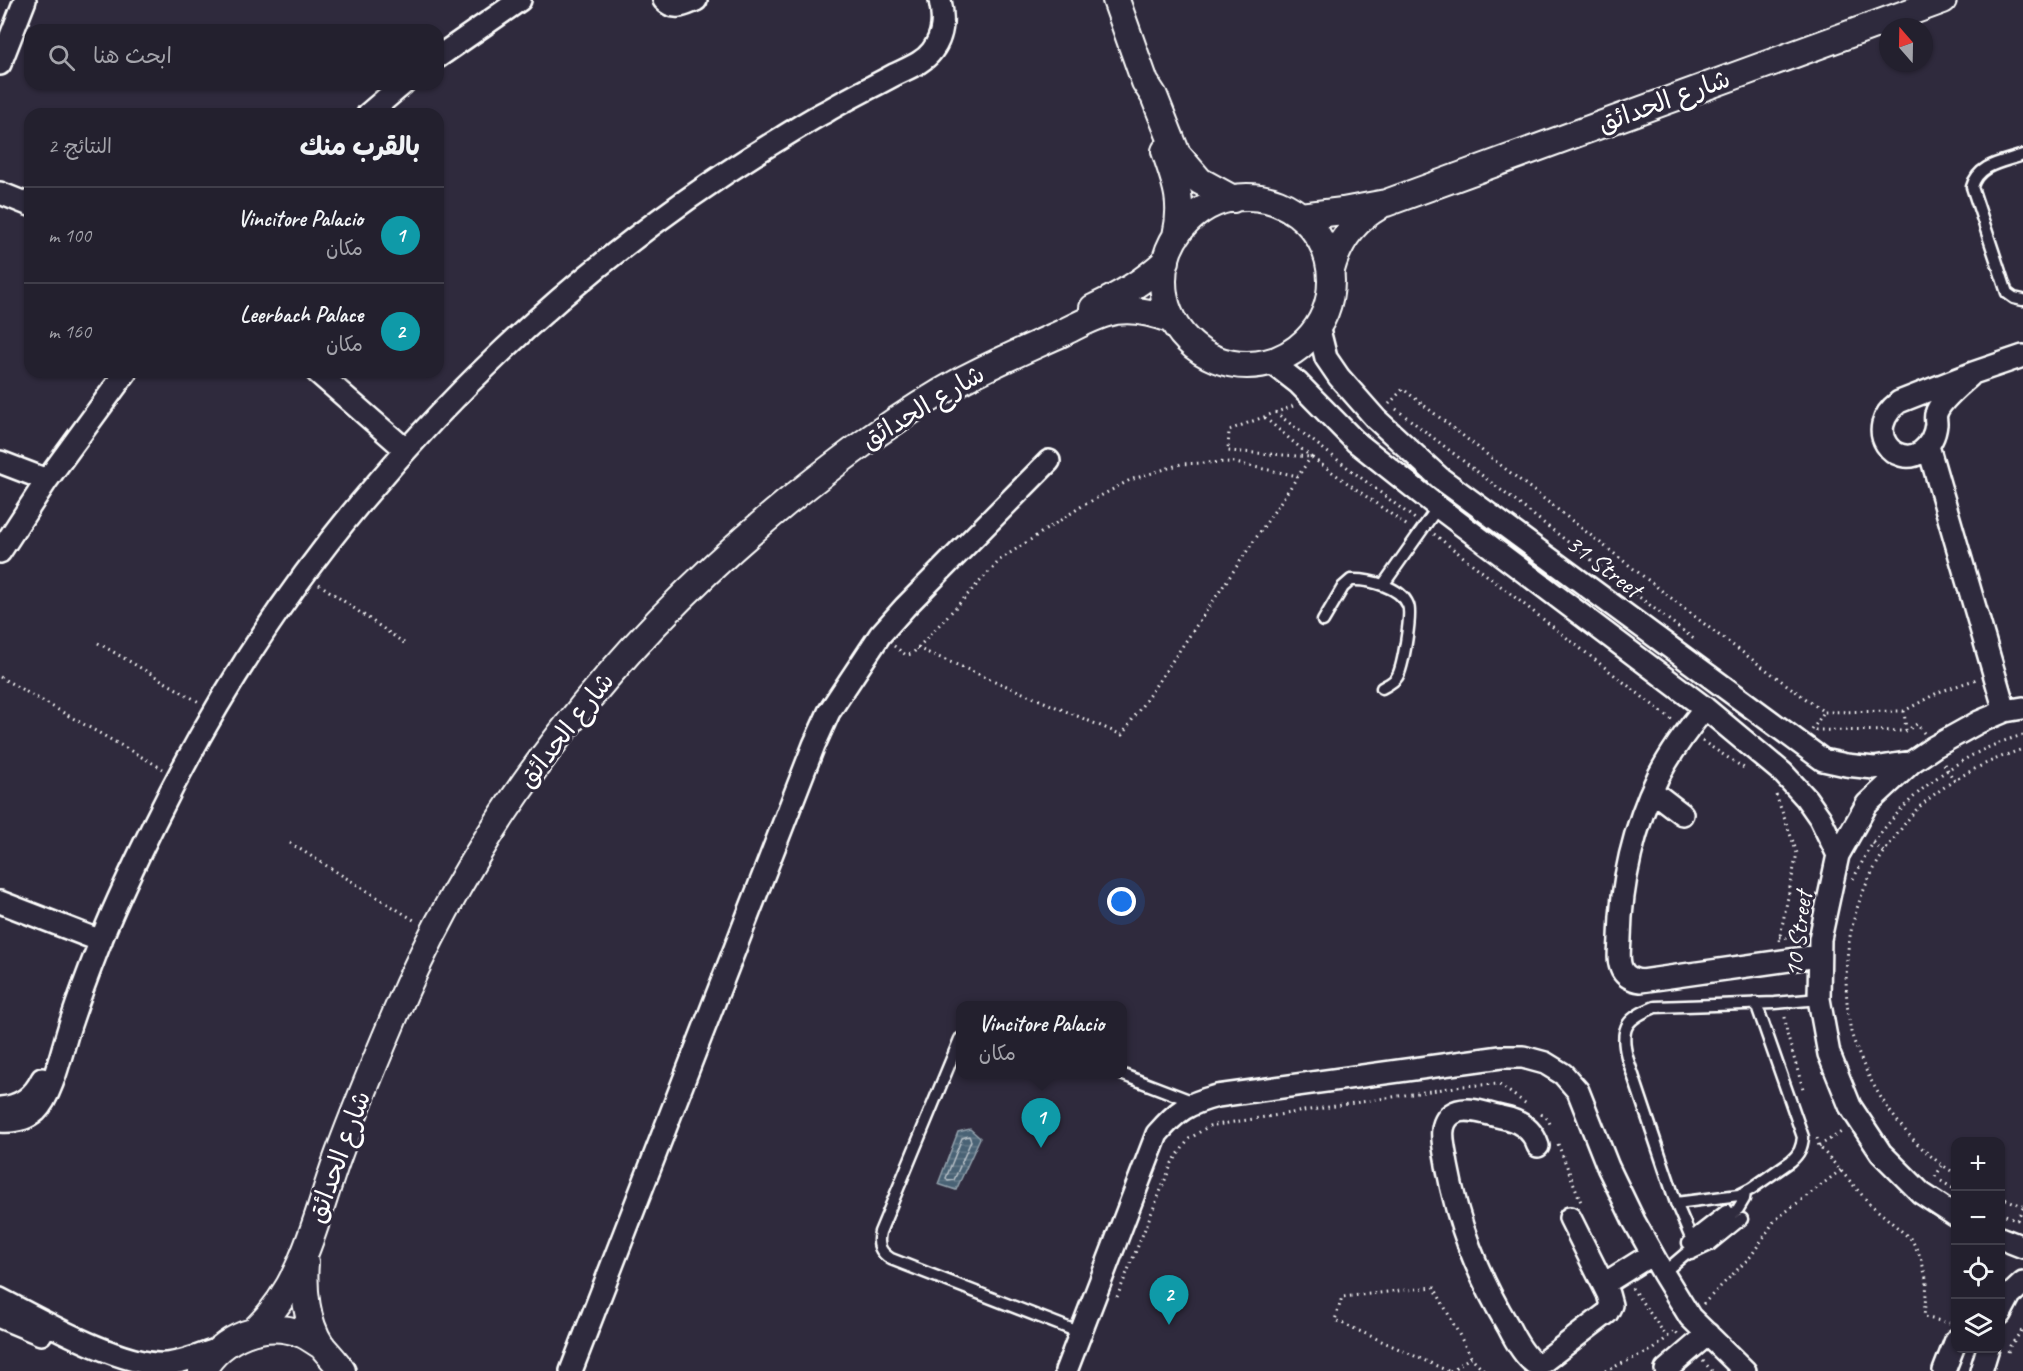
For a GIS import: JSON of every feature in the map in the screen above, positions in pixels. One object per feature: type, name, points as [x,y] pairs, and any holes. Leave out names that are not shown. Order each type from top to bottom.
[{"type":"street","points":[[0,64],[25,0]]},
{"type":"street","points":[[664,0],[674,7],[696,0]]},
{"type":"street","points":[[0,1121],[18,1120],[35,1111],[41,1104],[66,1042],[69,1025],[101,941],[138,856],[177,777],[214,711],[267,628],[305,574],[359,505],[406,450],[505,347],[613,254],[681,203],[752,156],[825,112],[917,65],[932,52],[941,35],[943,17],[940,0]]},
{"type":"street","points":[[1116,0],[1145,82],[1154,96],[1170,141],[1186,166],[1200,181],[1233,199]]},
{"type":"street","name":"شارع الحدائق","points":[[1386,203],[1942,0]]},
{"type":"street","points":[[444,53],[512,2]]},
{"type":"street","points":[[1145,82],[1144,95],[1179,192],[1180,213],[1176,236],[1166,261],[1163,291],[1172,320],[1182,335],[1208,356],[1223,362],[1255,365],[1271,362],[1295,351],[1318,327],[1329,302],[1334,258],[1347,235],[1364,216],[1386,203]]},
{"type":"street","points":[[375,108],[396,90]]},
{"type":"street","points":[[0,193],[24,202]]},
{"type":"street","points":[[1176,236],[1202,211],[1233,199],[1250,197],[1266,199],[1281,204],[1300,216],[1321,240],[1331,270]]},
{"type":"street","points":[[1300,216],[1386,203]]},
{"type":"street","points":[[1008,357],[1016,346],[1026,339],[1117,298],[1136,286],[1166,261]]},
{"type":"street","points":[[1008,357],[1098,316],[1115,311],[1145,312],[1172,320]]},
{"type":"street","name":"31 Street","points":[[1318,327],[1326,358],[1339,377],[1383,412],[1440,478],[1601,598],[1823,760],[1874,768],[1912,762]]},
{"type":"street","points":[[1973,372],[1946,399],[1936,414],[1933,436],[1928,446],[1918,454],[1907,456],[1895,453],[1887,445],[1882,436],[1882,425],[1885,416],[1899,402],[1973,372],[2023,356]]},
{"type":"street","name":"شارع الحدائق","points":[[306,1250],[366,1083],[434,932],[481,847],[550,746],[602,681],[682,596],[753,530],[867,439],[929,399],[1008,357]]},
{"type":"street","name":"31 Street","points":[[1271,362],[1298,382],[1355,441],[1438,507],[1705,708],[1783,773],[1806,798],[1820,818],[1838,855]]},
{"type":"street","points":[[0,552],[47,480],[122,378]]},
{"type":"street","points":[[324,378],[406,450]]},
{"type":"street","points":[[1928,446],[1994,673],[2014,710]]},
{"type":"street","points":[[571,1371],[814,745],[829,712],[880,635],[1049,460]]},
{"type":"street","points":[[0,462],[47,480]]},
{"type":"street","points":[[1705,708],[1670,755],[1652,791],[1639,826],[1622,902],[1620,961],[1624,973],[1641,981],[1818,956]]},
{"type":"street","name":"10 Street","points":[[1951,1213],[1921,1193],[1881,1153],[1850,1106],[1829,1054],[1818,999],[1820,939],[1838,855],[1867,804],[1912,762],[1934,747],[1979,722],[2014,710]]},
{"type":"street","points":[[1652,791],[1682,814]]},
{"type":"street","points":[[0,902],[101,941]]},
{"type":"street","points":[[0,1108],[15,1105],[34,1092],[69,1025]]},
{"type":"street","points":[[1066,1371],[1157,1134],[1173,1115],[1194,1102],[1217,1096],[1501,1057],[1523,1057],[1545,1062],[1563,1074],[1578,1091],[1608,1167],[1663,1273],[1690,1317],[1745,1371]]},
{"type":"street","points":[[1547,1142],[1509,1118],[1466,1110],[1452,1114],[1444,1125],[1443,1139],[1459,1220],[1473,1259],[1490,1296],[1529,1359],[1537,1364],[1543,1362],[1607,1313],[1611,1301],[1612,1278],[1577,1213]]},
{"type":"street","points":[[2005,1240],[2023,1247]]},
{"type":"street","points":[[255,1330],[286,1294],[306,1250]]},
{"type":"street","points":[[306,1250],[304,1267],[306,1300],[315,1332],[322,1346]]},
{"type":"street","points":[[1612,1278],[1652,1254]]},
{"type":"street","points":[[2005,1306],[2010,1295],[2023,1283]]},
{"type":"street","points":[[0,1299],[76,1337],[134,1361],[166,1364],[219,1349]]},
{"type":"street","points":[[0,1317],[132,1371]]},
{"type":"street","points":[[202,1371],[219,1349],[236,1337],[255,1330],[279,1329],[302,1334],[322,1346],[338,1363],[342,1371]]},
{"type":"street","points":[[1666,1370],[1708,1334]]},
{"type":"street","points":[[1944,1371],[1951,1353]]},
{"type":"street","points":[[1981,1371],[1997,1353]]},
{"type":"lane","points":[[2023,155],[1981,170],[1972,187],[2007,293],[2023,300]]},
{"type":"lane","points":[[1383,585],[1438,507]]},
{"type":"lane","points":[[1323,621],[1346,583],[1357,580],[1383,585],[1407,602],[1411,612],[1397,677],[1382,687]]},
{"type":"lane","points":[[1691,1239],[1676,1203],[1625,1050],[1623,1043],[1628,1021],[1655,1007],[1818,999]]},
{"type":"lane","points":[[1676,1203],[1732,1197],[1745,1193],[1798,1155],[1802,1146],[1803,1137],[1756,1003]]},
{"type":"lane","points":[[956,1049],[880,1232],[879,1248],[891,1259],[1081,1333]]},
{"type":"lane","points":[[1127,1076],[1194,1102]]},
{"type":"lane","points":[[1663,1273],[1738,1209],[1745,1193]]},
{"type":"lane","points":[[1680,1259],[1691,1239],[1727,1210]]},
{"type":"lane","points":[[1680,1259],[1710,1245],[1742,1219]]},
{"type":"path","points":[[1700,644],[1616,579],[1383,412],[1403,389],[1716,633],[1824,712],[1904,711],[1939,692],[1994,673]]},
{"type":"path","points":[[1311,457],[1228,451],[1229,430],[1314,398]]},
{"type":"path","points":[[1275,412],[1422,531],[1687,731],[1754,775]]},
{"type":"path","points":[[1264,417],[1311,457],[1422,531]]},
{"type":"path","points":[[917,648],[1122,735],[1311,457]]},
{"type":"path","points":[[880,635],[906,655],[912,654],[1001,559],[1082,506],[1130,480],[1181,464],[1230,462],[1298,476]]},
{"type":"path","points":[[305,574],[404,643]]},
{"type":"path","points":[[1601,598],[1616,579]]},
{"type":"path","points":[[98,643],[214,711]]},
{"type":"path","points":[[0,677],[177,777]]},
{"type":"path","points":[[1904,711],[1906,731]]},
{"type":"path","points":[[1812,730],[1906,731],[1917,724],[1934,747]]},
{"type":"path","points":[[1851,883],[1873,843],[1910,799],[1948,770],[1985,748],[2023,737]]},
{"type":"path","points":[[1951,1171],[1942,1166],[1910,1137],[1884,1102],[1863,1064],[1850,1028],[1847,945],[1861,894],[1884,852],[1916,810],[1954,780],[1989,761],[2023,749]]},
{"type":"path","points":[[1774,788],[1797,853],[1779,937],[1780,962]]},
{"type":"path","points":[[290,843],[434,932]]},
{"type":"path","points":[[1873,843],[1884,852]]},
{"type":"path","points":[[1783,1002],[1787,1034],[1806,1101]]},
{"type":"path","points":[[1114,1305],[1172,1163],[1189,1139],[1209,1126],[1462,1086],[1498,1084],[1531,1107]]},
{"type":"path","points":[[1878,1106],[1884,1102]]},
{"type":"path","points":[[1540,1113],[1548,1119],[1552,1129]]},
{"type":"path","points":[[1816,1135],[1819,1146],[1870,1204],[1912,1240],[1921,1258],[1927,1282],[1924,1317],[1951,1324]]},
{"type":"path","points":[[1547,1142],[1577,1213]]},
{"type":"path","points":[[1942,1166],[1935,1177],[1951,1187]]},
{"type":"path","points":[[1674,1331],[1751,1256],[1775,1220],[1841,1170]]},
{"type":"path","points":[[2005,1199],[2023,1207],[2017,1220]]},
{"type":"path","points":[[2005,1215],[2023,1222]]},
{"type":"path","points":[[1612,1278],[1667,1337]]},
{"type":"path","points":[[1472,1357],[1449,1371],[1335,1320],[1342,1297],[1434,1287],[1472,1357],[1485,1371]]},
{"type":"path","points":[[2005,1348],[2010,1346],[2023,1329]]},
{"type":"water","points":[[970,1129],[980,1138],[956,1190],[938,1184],[958,1132]]},
{"type":"place","name":"Vincitore Palacio","points":[[1041,1148]]},
{"type":"place","name":"Leerbach Palace","points":[[1169,1325]]}]
